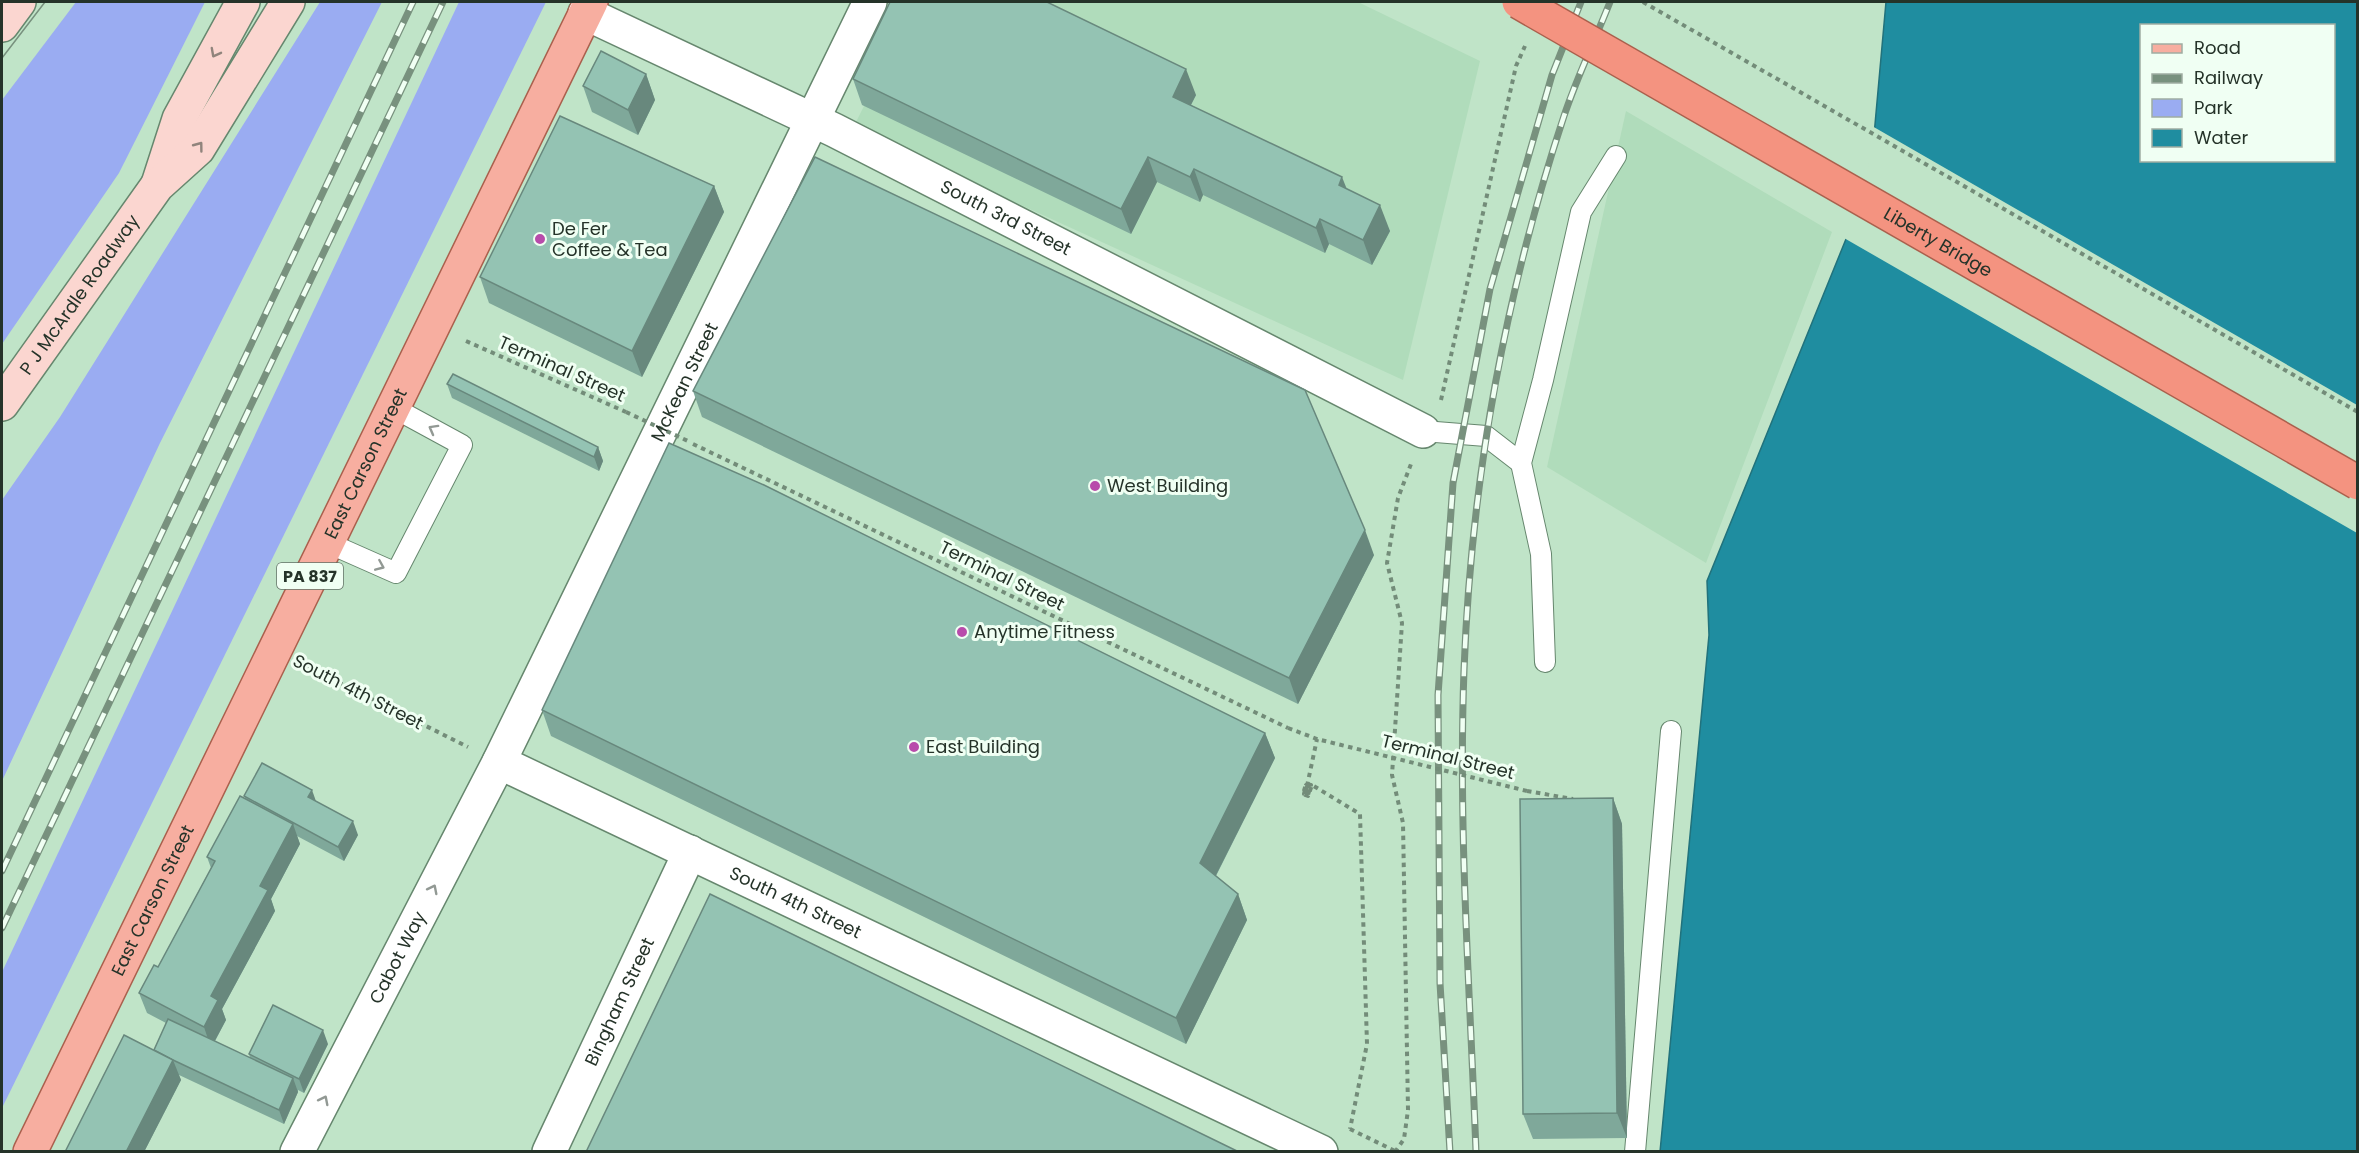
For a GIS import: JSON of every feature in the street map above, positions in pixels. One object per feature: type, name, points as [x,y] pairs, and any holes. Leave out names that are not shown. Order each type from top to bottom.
[{"type":"highway","name":"Liberty Bridge","points":[[1519,2],[2358,483]]},
{"type":"main road","points":[[2,25],[18,2]]},
{"type":"main road","name":"P J McArdle Roadway","points":[[157,186],[179,119],[243,2]]},
{"type":"main road","name":"P J McArdle Roadway","points":[[2,405],[157,186],[198,149],[288,2]]},
{"type":"main road","name":"East Carson Street","points":[[30,1152],[588,7]]},
{"type":"street","name":"McKean Street","points":[[499,762],[870,2]]},
{"type":"street","name":"South 3rd Street","points":[[588,7],[1423,431]]},
{"type":"street","name":"South 4th Street","points":[[499,762],[1322,1152]]},
{"type":"street","name":"Cabot Way","points":[[297,1152],[499,762]]},
{"type":"street","name":"Bingham Street","points":[[549,1152],[690,852]]},
{"type":"lane","points":[[1545,662],[1541,554],[1521,463],[1581,212],[1616,156]]},
{"type":"lane","points":[[327,542],[396,573],[462,445],[394,408]]},
{"type":"lane","points":[[1423,431],[1486,436],[1521,463]]},
{"type":"lane","points":[[1635,1152],[1671,731]]},
{"type":"path","points":[[1643,2],[2358,412]]},
{"type":"path","points":[[1395,1151],[1404,1139],[1408,1110],[1403,823],[1392,775],[1402,623],[1387,563],[1398,498],[1423,431],[1439,407],[1516,66],[1526,45]]},
{"type":"path","name":"Terminal Street","points":[[432,326],[690,442],[1288,728],[1317,739],[1580,801]]},
{"type":"path","name":"South 4th Street","points":[[273,650],[499,762]]},
{"type":"path","points":[[1309,786],[1305,793],[1307,794],[1310,786],[1306,785],[1304,794],[1308,795],[1311,785],[1306,784],[1303,794],[1308,796],[1309,786],[1317,739]]},
{"type":"path","points":[[1309,786],[1360,814],[1367,1044],[1350,1130]]},
{"type":"shaded area","points":[[916,2],[1358,2],[1480,61],[1403,380],[853,128]]},
{"type":"shaded area","points":[[1626,111],[1832,232],[1706,563],[1547,467]]},
{"type":"green space","points":[[76,2],[205,2],[119,173],[2,344],[2,100]]},
{"type":"green space","points":[[320,2],[382,2],[160,443],[2,781],[2,500],[60,417]]},
{"type":"green space","points":[[459,2],[546,2],[2,1108],[2,972]]},
{"type":"water","points":[[1886,2],[2357,2],[2357,1151],[1660,1152],[1709,635],[1707,581],[1870,180]]},
{"type":"pier","points":[[1872,126],[2357,405],[2357,533],[1844,238],[1867,179]]},
{"type":"building","points":[[890,2],[1047,2],[1186,69],[1173,97],[1342,177],[1339,185],[1380,205],[1363,240],[1320,219],[1316,228],[1194,169],[1190,177],[1148,157],[1121,209],[853,79]]},
{"type":"building","points":[[601,51],[646,74],[628,110],[583,86]]},
{"type":"building","points":[[560,116],[714,186],[632,351],[480,277]]},
{"type":"building","name":"West Building","points":[[815,157],[1305,390],[1365,530],[1289,678],[693,391]]},
{"type":"building","points":[[453,374],[598,447],[594,457],[447,384]]},
{"type":"building","name":"East Building","points":[[669,443],[764,485],[1265,733],[1200,863],[1238,894],[1176,1018],[542,710]]},
{"type":"building","points":[[262,763],[312,790],[308,797],[353,821],[338,847],[244,796]]},
{"type":"building","points":[[240,796],[293,824],[260,886],[268,890],[211,996],[218,1000],[204,1027],[139,993],[154,965],[158,967],[215,861],[207,857]]},
{"type":"building","points":[[1613,798],[1617,1113],[1523,1114],[1520,799]]},
{"type":"building","points":[[710,894],[1239,1152],[586,1152]]},
{"type":"building","points":[[273,1005],[323,1030],[299,1079],[249,1054]]},
{"type":"building","points":[[168,1019],[293,1078],[279,1110],[154,1050]]},
{"type":"building","points":[[124,1035],[173,1060],[126,1152],[65,1152]]},
{"type":"tram line","points":[[2,58],[45,2]]},
{"type":"railway","points":[[2,871],[413,2]]},
{"type":"railway","points":[[2,928],[443,2]]},
{"type":"railway","points":[[1450,1152],[1440,983],[1438,695],[1453,483],[1490,289],[1552,75],[1581,2]]},
{"type":"railway","points":[[1476,1152],[1462,790],[1464,670],[1474,529],[1494,389],[1524,251],[1564,116],[1610,2]]},
{"type":"place","name":"De Fer Coffee & Tea","points":[[540,239]]},
{"type":"place","name":"West Building","points":[[1095,486]]},
{"type":"place","name":"Anytime Fitness","points":[[962,632]]},
{"type":"place","name":"East Building","points":[[914,747]]}]
